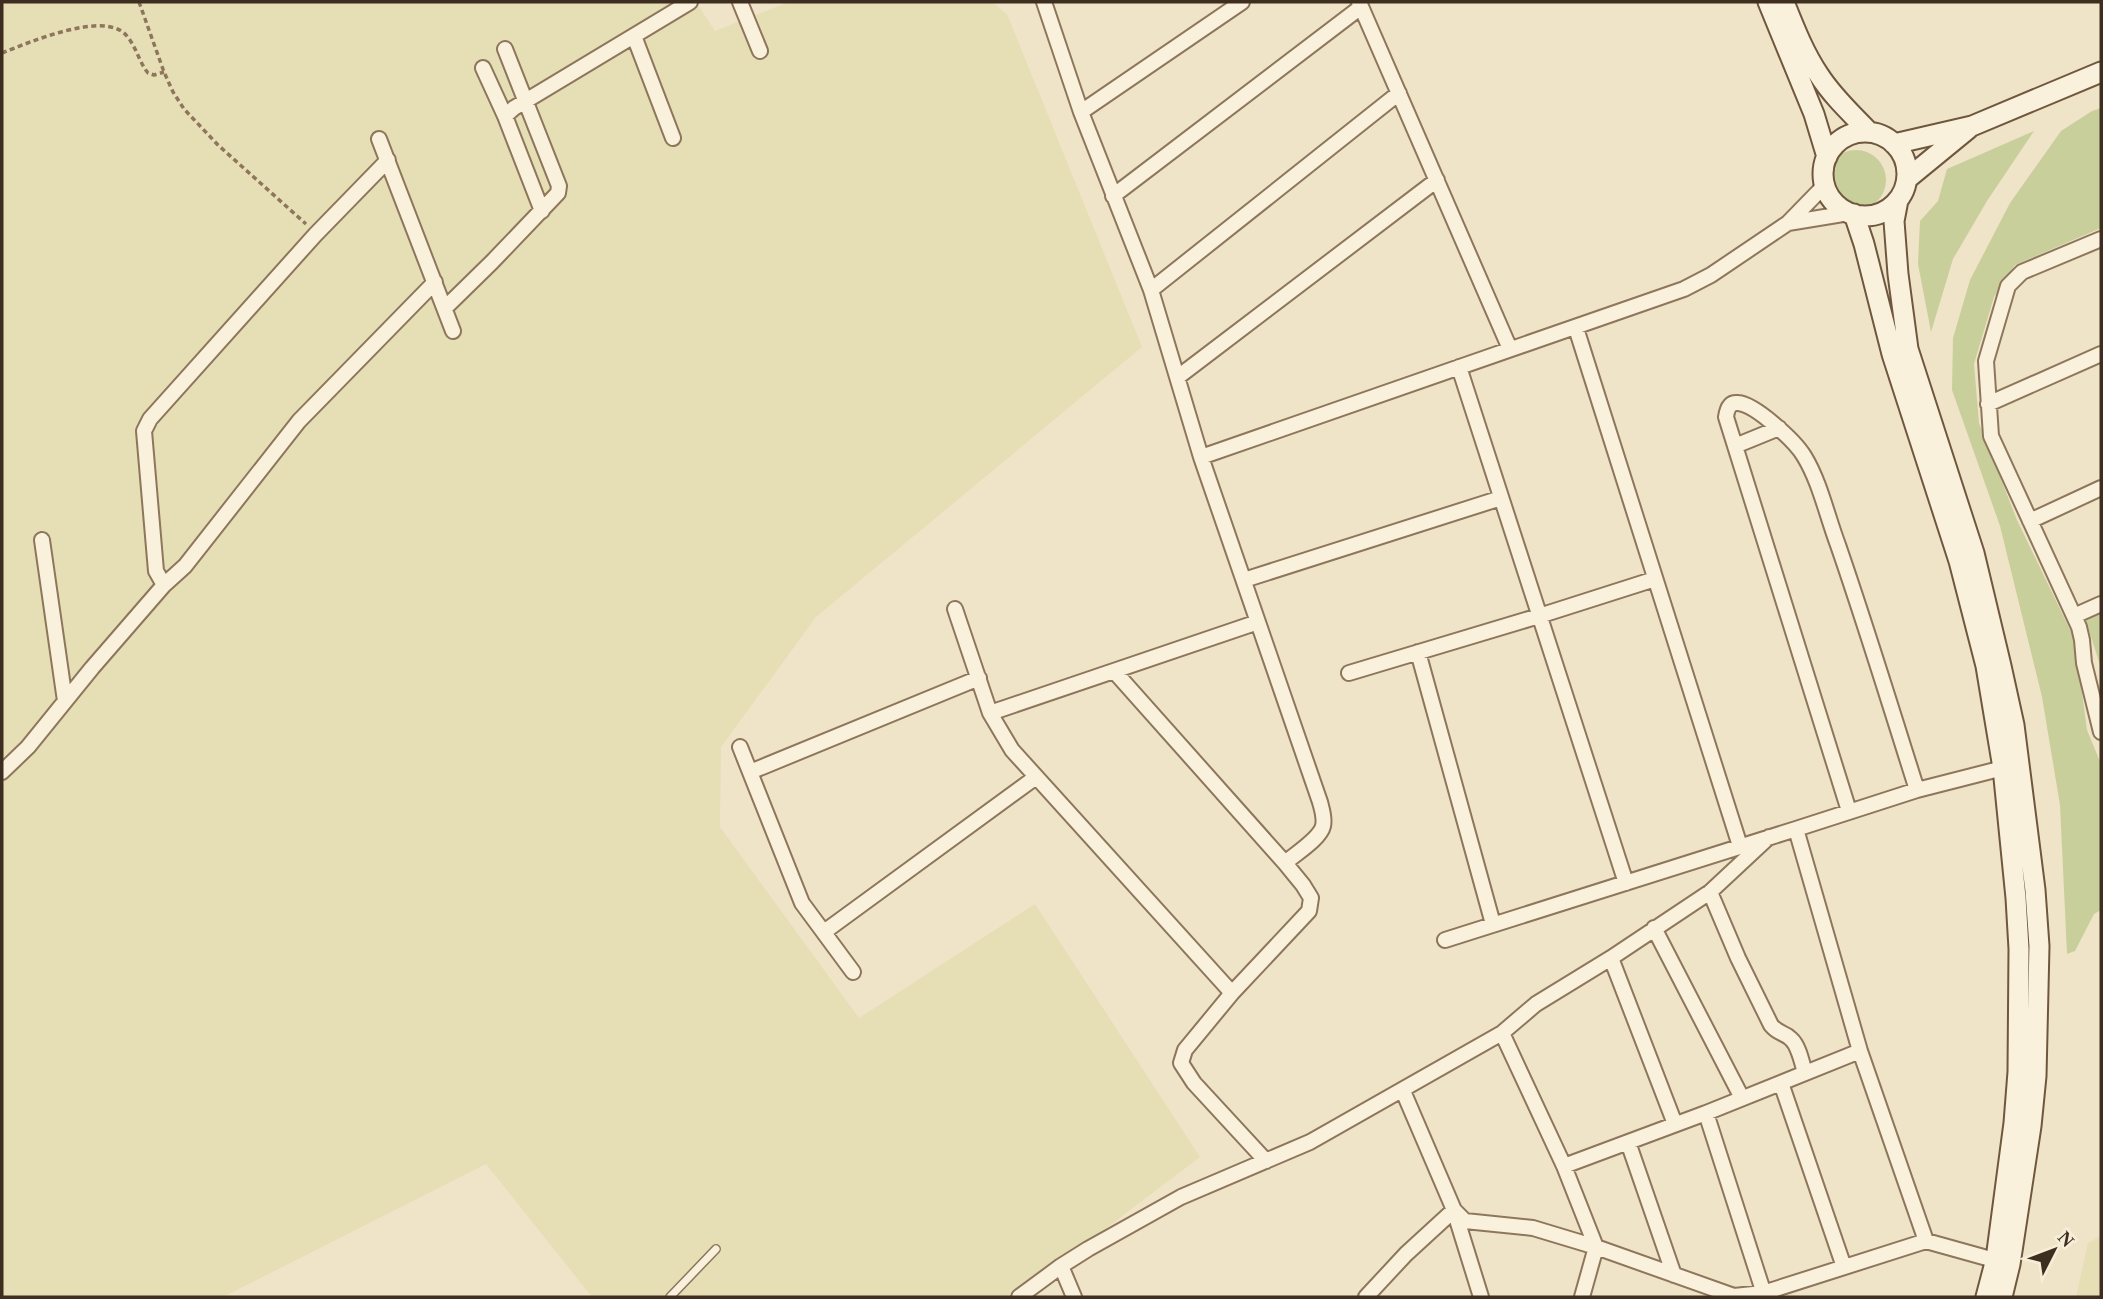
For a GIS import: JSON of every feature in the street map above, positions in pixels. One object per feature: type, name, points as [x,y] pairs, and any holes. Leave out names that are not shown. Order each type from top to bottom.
[{"type":"main road","points":[[1768,2],[1814,114],[1827,157]]},
{"type":"main road","points":[[1784,2],[1802,47],[1820,77],[1869,132]]},
{"type":"main road","points":[[1895,144],[1972,126],[2101,72]]},
{"type":"main road","points":[[1907,179],[1972,126]]},
{"type":"main road","points":[[1869,132],[1895,144],[1906,166],[1907,179],[1898,200],[1885,211],[1870,216],[1852,214],[1838,206],[1830,197],[1823,171],[1834,146],[1856,133],[1869,132]]},
{"type":"main road","points":[[1898,200],[1894,221],[1908,349],[1974,554],[2014,725],[2011,766],[2019,949],[2018,1072],[2002,1297]]},
{"type":"main road","points":[[1852,214],[1864,244],[1892,354],[1959,561],[2011,766]]},
{"type":"main road","points":[[1986,1297],[2003,1262]]},
{"type":"street","points":[[505,116],[509,111],[690,2]]},
{"type":"street","points":[[740,2],[760,51]]},
{"type":"street","points":[[1044,2],[1081,111],[1151,290],[1201,457],[1324,817],[1319,835],[1285,863]]},
{"type":"street","points":[[1081,111],[1242,2]]},
{"type":"street","points":[[1113,196],[1360,4],[1510,349]]},
{"type":"street","points":[[634,36],[673,138]]},
{"type":"street","points":[[445,308],[558,193],[559,187],[527,100],[505,49]]},
{"type":"street","points":[[483,68],[542,211]]},
{"type":"street","points":[[1151,290],[1399,93]]},
{"type":"street","points":[[379,139],[453,331]]},
{"type":"street","points":[[164,585],[156,571],[144,431],[150,419],[317,233],[388,160]]},
{"type":"street","points":[[1178,377],[1437,180]]},
{"type":"street","points":[[1201,457],[1576,328],[1697,283],[1788,223],[1825,185]]},
{"type":"street","points":[[1788,223],[1852,214]]},
{"type":"street","points":[[2100,726],[2084,663],[2082,640],[2074,616],[1991,436],[1986,361],[2008,286],[2022,272],[2101,239]]},
{"type":"street","points":[[2,772],[28,747],[164,585],[185,566],[299,421],[435,282]]},
{"type":"street","points":[[1576,328],[1740,846]]},
{"type":"street","points":[[1988,404],[2101,354]]},
{"type":"street","points":[[1459,367],[1626,883]]},
{"type":"street","points":[[1849,811],[1726,417],[1731,404],[1746,405],[1779,428],[1794,442],[1812,472],[1848,574],[1917,790]]},
{"type":"street","points":[[1735,446],[1779,428]]},
{"type":"street","points":[[2030,521],[2101,488]]},
{"type":"street","points":[[1244,580],[1501,498]]},
{"type":"street","points":[[42,540],[65,701]]},
{"type":"street","points":[[1349,673],[1655,579]]},
{"type":"street","points":[[2074,616],[2101,604]]},
{"type":"street","points":[[956,609],[990,713],[1012,750],[1232,993]]},
{"type":"street","points":[[990,713],[1258,622]]},
{"type":"street","points":[[1418,652],[1493,925]]},
{"type":"street","points":[[1114,671],[1285,863],[1311,898],[1309,911],[1232,993],[1185,1050],[1181,1063],[1194,1083],[1266,1161]]},
{"type":"street","points":[[750,772],[979,678]]},
{"type":"street","points":[[740,747],[802,903],[853,972]]},
{"type":"street","points":[[1445,940],[1917,790],[2011,766]]},
{"type":"street","points":[[824,932],[1036,777]]},
{"type":"street","points":[[1796,828],[1860,1051],[1926,1241]]},
{"type":"street","points":[[1018,1297],[1061,1266],[1181,1197],[1310,1142],[1502,1033],[1535,1004],[1611,958],[1710,892],[1769,837]]},
{"type":"street","points":[[1710,892],[1771,1025],[1777,1033],[1793,1040],[1805,1073]]},
{"type":"street","points":[[1654,928],[1742,1098]]},
{"type":"street","points":[[1611,958],[1675,1124]]},
{"type":"street","points":[[1502,1033],[1564,1166],[1596,1247],[1583,1297]]},
{"type":"street","points":[[1564,1166],[1860,1051]]},
{"type":"street","points":[[1781,1083],[1844,1267]]},
{"type":"street","points":[[1403,1091],[1454,1210],[1481,1297]]},
{"type":"street","points":[[1706,1113],[1764,1295]]},
{"type":"street","points":[[1628,1142],[1674,1275]]},
{"type":"street","points":[[1454,1210],[1465,1221],[1533,1228],[1596,1247],[1733,1297],[1764,1295],[1926,1241],[2003,1262]]},
{"type":"street","points":[[1366,1297],[1406,1254],[1454,1210]]},
{"type":"street","points":[[1061,1266],[1074,1297]]},
{"type":"lane","points":[[670,1297],[716,1249]]},
{"type":"path","points":[[139,2],[173,92],[197,124],[317,233]]},
{"type":"path","points":[[2,53],[64,31],[95,26],[107,27],[126,35],[148,73],[154,75],[164,72]]},
{"type":"shaded area","points":[[2,2],[696,2],[715,31],[789,2],[992,2],[1007,14],[1142,347],[816,617],[721,747],[720,827],[859,1018],[1035,904],[1200,1157],[1076,1251],[1006,1297],[592,1297],[486,1164],[223,1297],[2,1297]]},
{"type":"shaded area","points":[[2101,1236],[2101,1297],[2076,1297],[2088,1243]]},
{"type":"green space","points":[[2101,108],[2101,228],[2015,265],[1994,297],[1974,364],[1979,423],[2017,520],[2075,640],[2087,730],[2101,764],[2101,910],[2094,914],[2075,951],[2067,954],[2060,805],[2042,697],[2000,526],[1952,390],[1953,338],[1970,280],[2010,203],[2061,131]]},
{"type":"green space","points":[[2034,131],[1987,201],[1953,259],[1931,332],[1918,264],[1920,221],[1938,201],[1947,169]]},
{"type":"green space","points":[[1856,150],[1873,155],[1881,163],[1886,180],[1881,197],[1873,205],[1856,210],[1839,205],[1831,197],[1826,180],[1831,163],[1839,155]]},
{"type":"green space","points":[[2101,610],[2101,674],[2085,618]]}]
